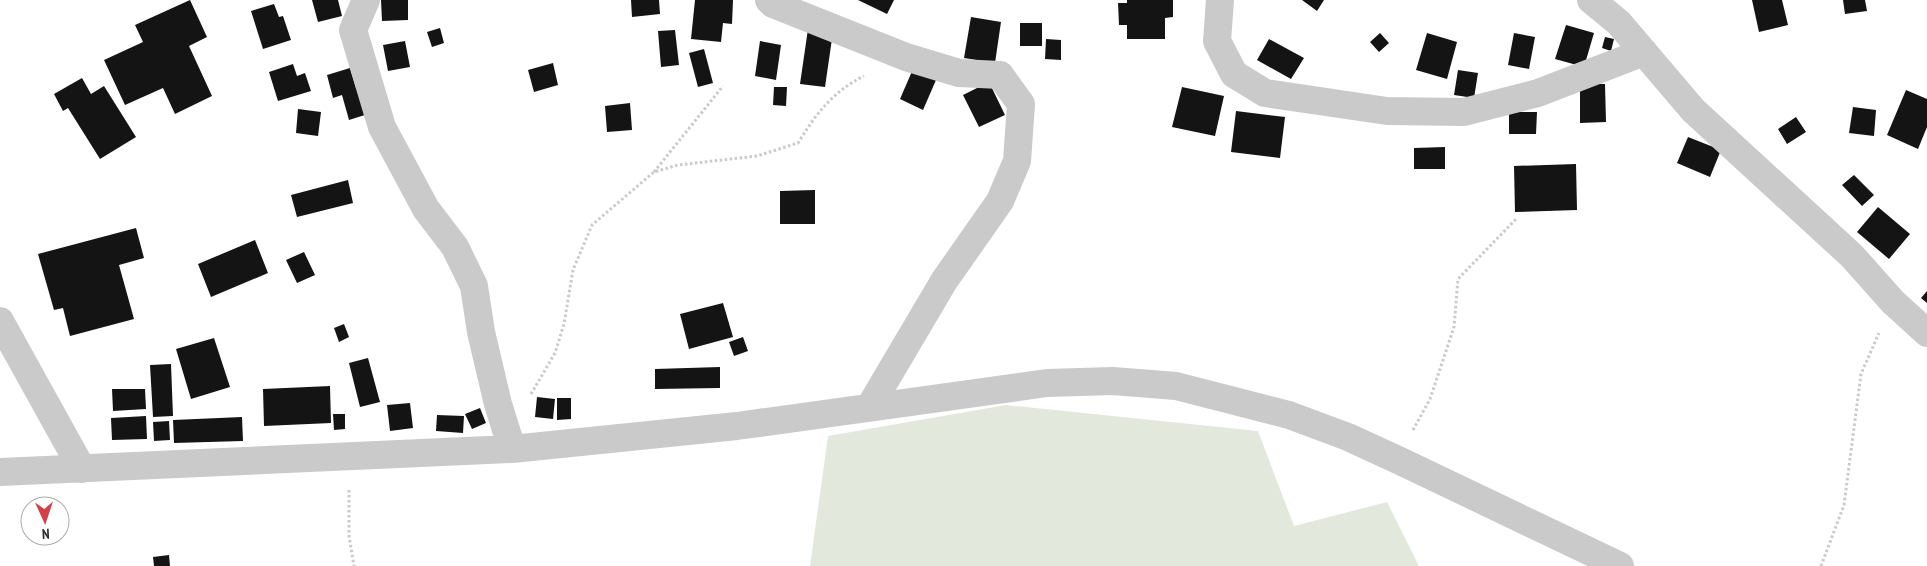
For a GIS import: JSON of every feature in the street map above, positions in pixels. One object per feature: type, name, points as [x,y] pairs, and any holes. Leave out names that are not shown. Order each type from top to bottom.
[{"type":"street","points":[[366,0],[353,30],[382,127],[426,209],[455,247],[474,286],[481,332],[512,449]]},
{"type":"street","points":[[768,0],[773,4],[906,57],[959,73],[1000,75],[1021,104],[1017,161],[1000,201],[944,281],[869,408]]},
{"type":"street","points":[[1220,0],[1217,41],[1234,74],[1265,93],[1387,111],[1464,112],[1538,93],[1644,52]]},
{"type":"street","points":[[1591,0],[1620,23],[1693,110],[1852,256],[1893,302],[1927,333]]},
{"type":"street","points":[[0,321],[82,469]]},
{"type":"street","points":[[0,472],[512,449],[737,426],[1047,383],[1113,381],[1176,386],[1289,415],[1348,437],[1620,566]]},
{"type":"path","points":[[654,172],[678,165],[757,156],[798,143],[818,110],[850,83],[906,57]]},
{"type":"path","points":[[529,397],[555,353],[564,324],[574,270],[592,225],[654,172],[723,86]]},
{"type":"path","points":[[1398,460],[1430,399],[1454,327],[1458,279],[1517,218]]},
{"type":"path","points":[[1821,566],[1844,505],[1861,374],[1893,302]]},
{"type":"path","points":[[349,455],[349,536],[354,566]]},
{"type":"shaded area","points":[[1006,405],[1258,431],[1294,526],[1387,502],[1419,566],[810,566],[828,436]]},
{"type":"building","points":[[190,0],[207,37],[189,46],[212,96],[175,114],[163,88],[125,105],[104,60],[143,42],[135,25]]},
{"type":"building","points":[[312,0],[338,0],[342,16],[318,22]]},
{"type":"building","points":[[381,0],[408,0],[408,20],[382,21]]},
{"type":"building","points":[[631,0],[659,0],[660,14],[632,17]]},
{"type":"building","points":[[695,0],[733,0],[732,24],[723,23],[721,42],[691,39]]},
{"type":"building","points":[[858,0],[894,0],[887,14]]},
{"type":"building","points":[[1127,0],[1173,0],[1173,17],[1165,18],[1165,39],[1127,39],[1127,25],[1119,25],[1118,3],[1127,3]]},
{"type":"building","points":[[1302,0],[1324,0],[1317,11]]},
{"type":"building","points":[[1752,0],[1782,0],[1788,25],[1759,32]]},
{"type":"building","points":[[1843,0],[1865,0],[1867,11],[1845,14]]},
{"type":"building","points":[[274,4],[279,17],[283,16],[291,40],[263,49],[251,11]]},
{"type":"building","points":[[971,17],[1001,22],[995,63],[964,58]]},
{"type":"building","points":[[1020,23],[1042,23],[1042,46],[1020,46]]},
{"type":"building","points":[[1566,25],[1594,33],[1584,67],[1555,59]]},
{"type":"building","points":[[440,28],[444,43],[432,47],[427,32]]},
{"type":"building","points":[[808,29],[833,32],[825,87],[800,84]]},
{"type":"building","points":[[675,30],[679,65],[661,67],[658,31]]},
{"type":"building","points":[[1380,33],[1389,43],[1379,52],[1370,42]]},
{"type":"building","points":[[1427,33],[1457,42],[1447,79],[1416,70]]},
{"type":"building","points":[[1514,33],[1535,37],[1529,69],[1508,65]]},
{"type":"building","points":[[1605,37],[1614,39],[1611,51],[1602,48]]},
{"type":"building","points":[[1046,39],[1061,40],[1061,60],[1045,59]]},
{"type":"building","points":[[1269,39],[1304,58],[1291,79],[1257,60]]},
{"type":"building","points":[[405,41],[410,67],[388,71],[383,45]]},
{"type":"building","points":[[760,41],[781,45],[776,80],[755,76]]},
{"type":"building","points":[[704,49],[713,83],[698,87],[689,53]]},
{"type":"building","points":[[553,63],[558,85],[534,92],[528,70]]},
{"type":"building","points":[[293,64],[297,76],[305,73],[311,91],[278,101],[269,72]]},
{"type":"building","points":[[350,68],[356,88],[360,86],[368,114],[349,120],[342,95],[333,98],[327,75]]},
{"type":"building","points":[[913,69],[936,80],[923,110],[900,99]]},
{"type":"building","points":[[1458,70],[1478,73],[1474,98],[1454,95]]},
{"type":"building","points":[[82,78],[91,94],[104,86],[136,137],[100,159],[68,108],[63,111],[54,94]]},
{"type":"building","points":[[989,82],[1005,115],[979,127],[963,95]]},
{"type":"building","points":[[1580,84],[1605,84],[1606,122],[1580,123]]},
{"type":"building","points":[[774,87],[787,87],[786,106],[773,105]]},
{"type":"building","points":[[1182,87],[1224,96],[1215,136],[1172,127]]},
{"type":"building","points":[[1906,90],[1927,99],[1927,127],[1918,149],[1887,135]]},
{"type":"building","points":[[630,103],[632,130],[607,132],[605,106]]},
{"type":"building","points":[[1853,107],[1876,110],[1874,136],[1849,133]]},
{"type":"building","points":[[298,109],[321,112],[318,136],[296,133]]},
{"type":"building","points":[[1236,111],[1285,117],[1280,158],[1231,152]]},
{"type":"building","points":[[1509,112],[1537,112],[1536,134],[1509,134]]},
{"type":"building","points":[[1796,117],[1806,132],[1787,144],[1778,129]]},
{"type":"building","points":[[1688,137],[1721,150],[1710,177],[1677,163]]},
{"type":"building","points":[[1445,147],[1445,169],[1414,169],[1414,148]]},
{"type":"building","points":[[1576,164],[1577,210],[1515,212],[1514,166]]},
{"type":"building","points":[[1854,175],[1874,195],[1862,206],[1842,185]]},
{"type":"building","points":[[348,180],[353,203],[297,217],[291,195]]},
{"type":"building","points":[[815,190],[815,224],[780,224],[780,191]]},
{"type":"building","points":[[1878,207],[1910,234],[1889,259],[1857,232]]},
{"type":"building","points":[[136,228],[144,258],[119,265],[134,319],[70,336],[63,308],[54,310],[38,254]]},
{"type":"building","points":[[255,240],[268,273],[211,297],[198,264]]},
{"type":"building","points":[[304,252],[315,275],[297,283],[286,260]]},
{"type":"building","points":[[1927,291],[1927,303],[1921,298]]},
{"type":"building","points":[[723,303],[733,337],[689,349],[680,314]]},
{"type":"building","points":[[344,324],[349,337],[339,342],[334,328]]},
{"type":"building","points":[[743,337],[748,351],[734,356],[729,342]]},
{"type":"building","points":[[214,338],[230,387],[191,399],[176,349]]},
{"type":"building","points":[[368,358],[380,402],[360,407],[349,363]]},
{"type":"building","points":[[171,364],[173,416],[153,417],[150,365]]},
{"type":"building","points":[[720,367],[720,388],[655,389],[655,369]]},
{"type":"building","points":[[330,386],[331,423],[264,426],[263,389]]},
{"type":"building","points":[[112,389],[145,389],[146,409],[113,411]]},
{"type":"building","points":[[537,397],[555,399],[553,419],[535,417]]},
{"type":"building","points":[[557,398],[571,398],[571,419],[557,420]]},
{"type":"building","points":[[410,403],[413,428],[390,431],[387,405]]},
{"type":"building","points":[[480,408],[486,423],[472,429],[465,414]]},
{"type":"building","points":[[333,414],[345,414],[345,429],[334,430]]},
{"type":"building","points":[[437,415],[464,416],[463,433],[436,431]]},
{"type":"building","points":[[146,416],[147,439],[112,440],[111,418]]},
{"type":"building","points":[[242,417],[243,441],[174,443],[173,420]]},
{"type":"building","points":[[169,421],[170,440],[154,441],[153,422]]},
{"type":"building","points":[[169,555],[170,566],[154,566],[153,557]]}]
